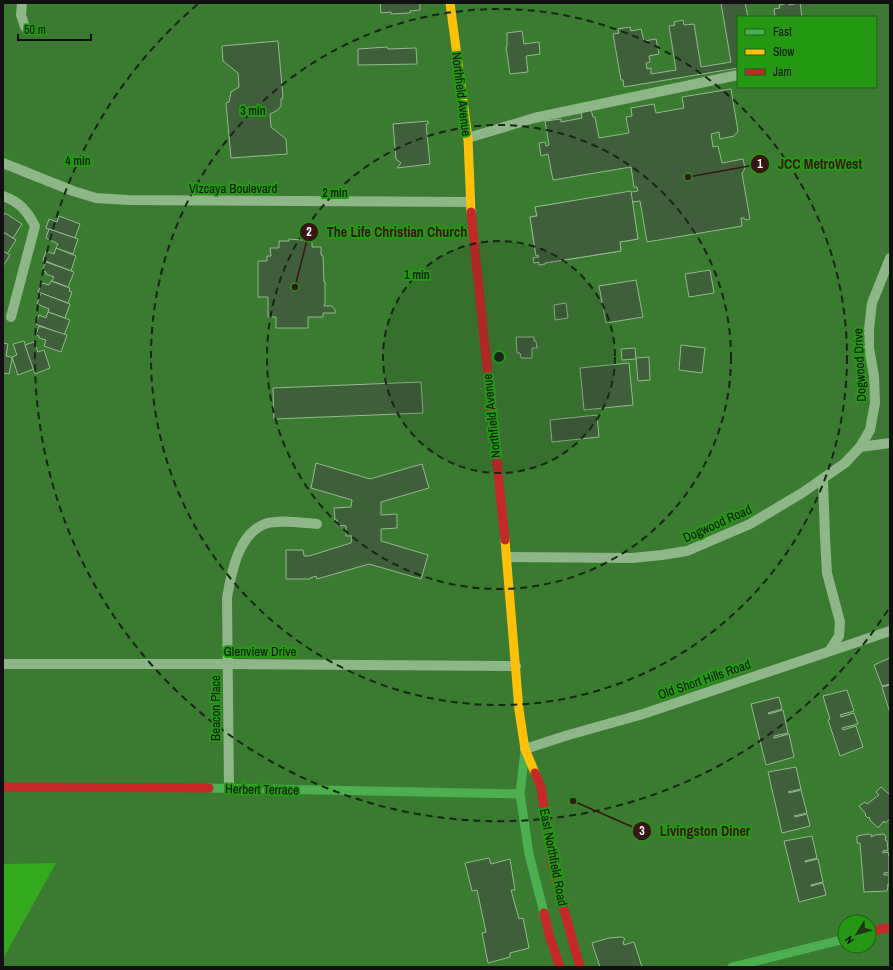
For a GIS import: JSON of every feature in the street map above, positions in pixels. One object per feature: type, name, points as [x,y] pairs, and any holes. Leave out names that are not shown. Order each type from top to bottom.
[{"type":"main road","name":"Northfield Avenue","points":[[450,3],[468,138],[471,221],[507,557],[519,710]]},
{"type":"main road","name":"East Northfield Road","points":[[519,710],[525,749],[532,870],[550,938],[560,967]]},
{"type":"main road","name":"East Northfield Road","points":[[525,749],[541,788],[551,858],[580,967]]},
{"type":"main road","name":"Herbert Terrace","points":[[3,787],[229,788],[527,796]]},
{"type":"main road","points":[[527,796],[542,851],[551,858]]},
{"type":"main road","points":[[877,930],[890,927]]},
{"type":"main road","points":[[732,967],[837,941]]},
{"type":"street","points":[[22,3],[21,15],[26,27]]},
{"type":"street","points":[[468,138],[534,118],[737,75]]},
{"type":"street","name":"Vizcaya Boulevard","points":[[3,163],[73,191],[96,198],[143,200],[470,202]]},
{"type":"street","points":[[3,196],[10,198],[27,211],[36,226],[11,317]]},
{"type":"street","name":"Dogwood Drive","points":[[860,447],[870,430],[875,403],[874,376],[869,348],[869,329],[872,303],[890,258]]},
{"type":"street","points":[[860,447],[890,443]]},
{"type":"street","name":"Dogwood Road","points":[[507,557],[632,558],[687,551],[750,524],[802,494],[844,464],[860,447]]},
{"type":"street","points":[[823,479],[827,573],[840,622],[839,636],[830,650]]},
{"type":"street","name":"Beacon Place","points":[[229,788],[227,598],[231,574],[238,552],[253,531],[265,524],[282,522],[317,524]]},
{"type":"street","name":"Old Short Hills Road","points":[[525,749],[643,714],[830,650],[890,632]]},
{"type":"street","name":"Glenview Drive","points":[[3,664],[516,666]]},
{"type":"green space","points":[[56,863],[3,959],[3,864]]},
{"type":"building","points":[[380,3],[420,3],[420,10],[410,11],[410,13],[381,13]]},
{"type":"building","points":[[721,3],[745,3],[748,16],[737,16],[737,68],[624,87],[623,80],[621,80],[613,34],[619,33],[618,29],[630,27],[631,31],[641,29],[644,41],[656,39],[659,54],[649,56],[650,62],[646,63],[647,69],[651,68],[651,74],[676,70],[669,26],[675,25],[674,22],[683,20],[684,25],[694,24],[701,67],[731,62]]},
{"type":"building","points":[[800,3],[802,16],[775,16],[774,9],[780,8],[779,5]]},
{"type":"building","points":[[522,31],[524,44],[539,42],[540,54],[526,56],[528,72],[510,74],[506,47],[507,33]]},
{"type":"building","points":[[278,41],[283,98],[281,99],[281,106],[278,110],[270,114],[271,127],[286,139],[287,154],[231,158],[226,103],[229,102],[231,92],[239,87],[238,73],[223,61],[222,46]]},
{"type":"building","points":[[387,47],[388,49],[416,48],[417,64],[358,65],[358,49]]},
{"type":"building","points":[[731,89],[738,131],[734,136],[720,139],[719,132],[711,134],[713,147],[718,146],[722,163],[743,159],[745,168],[742,174],[750,219],[745,220],[744,218],[741,218],[742,226],[647,242],[640,201],[632,202],[638,239],[620,242],[621,251],[539,265],[539,262],[534,263],[533,258],[539,257],[538,255],[536,256],[530,217],[537,216],[535,207],[638,191],[637,187],[634,187],[631,167],[553,180],[548,154],[541,156],[539,143],[545,142],[546,146],[549,145],[545,121],[561,119],[561,122],[582,118],[581,111],[591,110],[593,117],[595,117],[599,138],[629,133],[626,117],[632,116],[631,108],[654,104],[656,113],[684,108],[682,97]]},
{"type":"building","points":[[428,121],[428,124],[426,124],[430,164],[397,168],[401,163],[396,159],[393,124]]},
{"type":"building","points":[[631,191],[638,239],[620,242],[621,251],[539,265],[539,262],[534,263],[533,258],[539,257],[538,255],[536,256],[530,217],[537,216],[535,207]]},
{"type":"building","points":[[5,213],[22,224],[13,238],[3,232],[3,217]]},
{"type":"building","points":[[59,216],[80,224],[75,238],[46,228],[49,219],[57,222]]},
{"type":"building","points":[[49,229],[78,239],[73,254],[56,248],[58,244],[46,238]]},
{"type":"building","points":[[3,232],[16,240],[7,254],[3,251]]},
{"type":"building","points":[[289,239],[312,241],[312,247],[321,247],[325,282],[324,306],[332,306],[335,310],[335,313],[323,313],[323,317],[308,317],[308,328],[276,328],[276,317],[268,317],[268,297],[258,297],[258,261],[267,261],[267,256],[271,256],[270,248],[279,248],[279,241],[289,241]]},
{"type":"building","points":[[56,248],[76,256],[71,271],[43,260],[46,251],[54,254]]},
{"type":"building","points":[[3,251],[10,255],[3,266]]},
{"type":"building","points":[[46,262],[74,272],[68,287],[52,281],[54,277],[46,274],[46,272],[42,270]]},
{"type":"building","points":[[710,270],[714,293],[689,297],[685,274]]},
{"type":"building","points":[[636,280],[643,317],[606,323],[599,286]]},
{"type":"building","points":[[51,281],[70,288],[69,291],[72,292],[68,303],[38,292],[42,283],[49,285]]},
{"type":"building","points":[[41,293],[70,304],[65,318],[48,312],[49,309],[37,304]]},
{"type":"building","points":[[566,303],[568,318],[555,320],[554,305]]},
{"type":"building","points":[[48,312],[70,320],[64,335],[36,324],[39,315],[46,318]]},
{"type":"building","points":[[39,326],[67,335],[61,352],[44,346],[46,340],[39,338],[39,336],[36,335]]},
{"type":"building","points":[[516,337],[534,337],[537,348],[532,348],[532,358],[521,358],[520,353],[517,353]]},
{"type":"building","points":[[24,341],[34,369],[18,375],[12,357],[17,355],[13,344]]},
{"type":"building","points":[[34,342],[38,352],[44,350],[50,368],[35,374],[25,345]]},
{"type":"building","points":[[3,343],[8,344],[6,356],[11,357],[12,359],[9,374],[3,373]]},
{"type":"building","points":[[681,345],[705,348],[702,373],[679,370]]},
{"type":"building","points":[[635,348],[636,359],[622,360],[621,349]]},
{"type":"building","points":[[649,357],[650,380],[638,381],[636,358]]},
{"type":"building","points":[[629,363],[633,405],[584,410],[580,368]]},
{"type":"building","points":[[421,382],[423,413],[274,419],[273,388]]},
{"type":"building","points":[[597,415],[599,437],[552,442],[550,420]]},
{"type":"building","points":[[316,463],[370,479],[422,464],[429,488],[381,502],[381,515],[397,514],[397,528],[381,529],[381,541],[428,555],[421,579],[369,564],[317,579],[316,576],[310,579],[286,579],[286,550],[303,550],[304,556],[309,556],[351,543],[352,536],[346,536],[346,526],[337,525],[334,508],[351,507],[352,500],[311,488]]},
{"type":"building","points":[[890,658],[890,684],[882,686],[874,665]]},
{"type":"building","points":[[890,685],[890,709],[889,710],[882,687]]},
{"type":"building","points":[[847,690],[854,711],[840,715],[841,717],[854,713],[858,724],[842,728],[843,730],[856,726],[863,747],[840,756],[828,720],[830,719],[823,696]]},
{"type":"building","points":[[779,697],[782,709],[768,713],[783,710],[788,733],[774,736],[774,738],[789,734],[794,757],[766,765],[751,704]]},
{"type":"building","points":[[796,767],[801,789],[788,792],[801,790],[807,813],[794,816],[807,814],[810,826],[782,833],[768,772]]},
{"type":"building","points":[[881,787],[890,795],[890,819],[885,823],[884,821],[879,827],[877,827],[869,817],[868,818],[865,815],[866,814],[859,806],[865,802],[867,804],[879,795],[876,792]]},
{"type":"building","points":[[868,834],[872,835],[871,837],[884,834],[886,837],[885,840],[887,841],[888,850],[883,851],[883,853],[888,852],[889,857],[889,872],[884,873],[884,875],[889,875],[889,885],[887,885],[887,891],[864,892],[860,843],[857,843],[857,836]]},
{"type":"building","points":[[812,836],[817,858],[805,862],[818,859],[823,882],[811,886],[823,883],[826,895],[799,902],[784,841]]},
{"type":"building","points":[[489,858],[491,864],[510,859],[515,890],[511,890],[519,919],[523,918],[529,948],[510,953],[510,957],[488,963],[482,933],[486,932],[477,890],[472,891],[465,863]]},
{"type":"building","points":[[622,937],[625,939],[623,942],[624,945],[634,942],[642,967],[600,967],[592,943],[609,938]]},
{"type":"traffic: fast","points":[[525,751],[520,794],[529,854],[544,913]]},
{"type":"traffic: fast","points":[[209,788],[520,794]]},
{"type":"traffic: fast","points":[[732,967],[837,941]]},
{"type":"traffic: slow","points":[[450,3],[468,138],[471,212]]},
{"type":"traffic: slow","points":[[505,540],[519,710],[525,749],[535,773]]},
{"type":"traffic: jam","points":[[471,212],[505,540]]},
{"type":"traffic: jam","points":[[535,773],[541,787],[551,857],[557,885],[580,967]]},
{"type":"traffic: jam","points":[[3,787],[209,788]]},
{"type":"traffic: jam","points":[[544,913],[550,938],[560,967]]},
{"type":"traffic: jam","points":[[877,930],[890,927]]},
{"type":"place","name":"JCC MetroWest","points":[[688,177]]},
{"type":"place","name":"The Life Christian Church","points":[[295,287]]},
{"type":"place","name":"Livingston Diner","points":[[573,801]]}]
